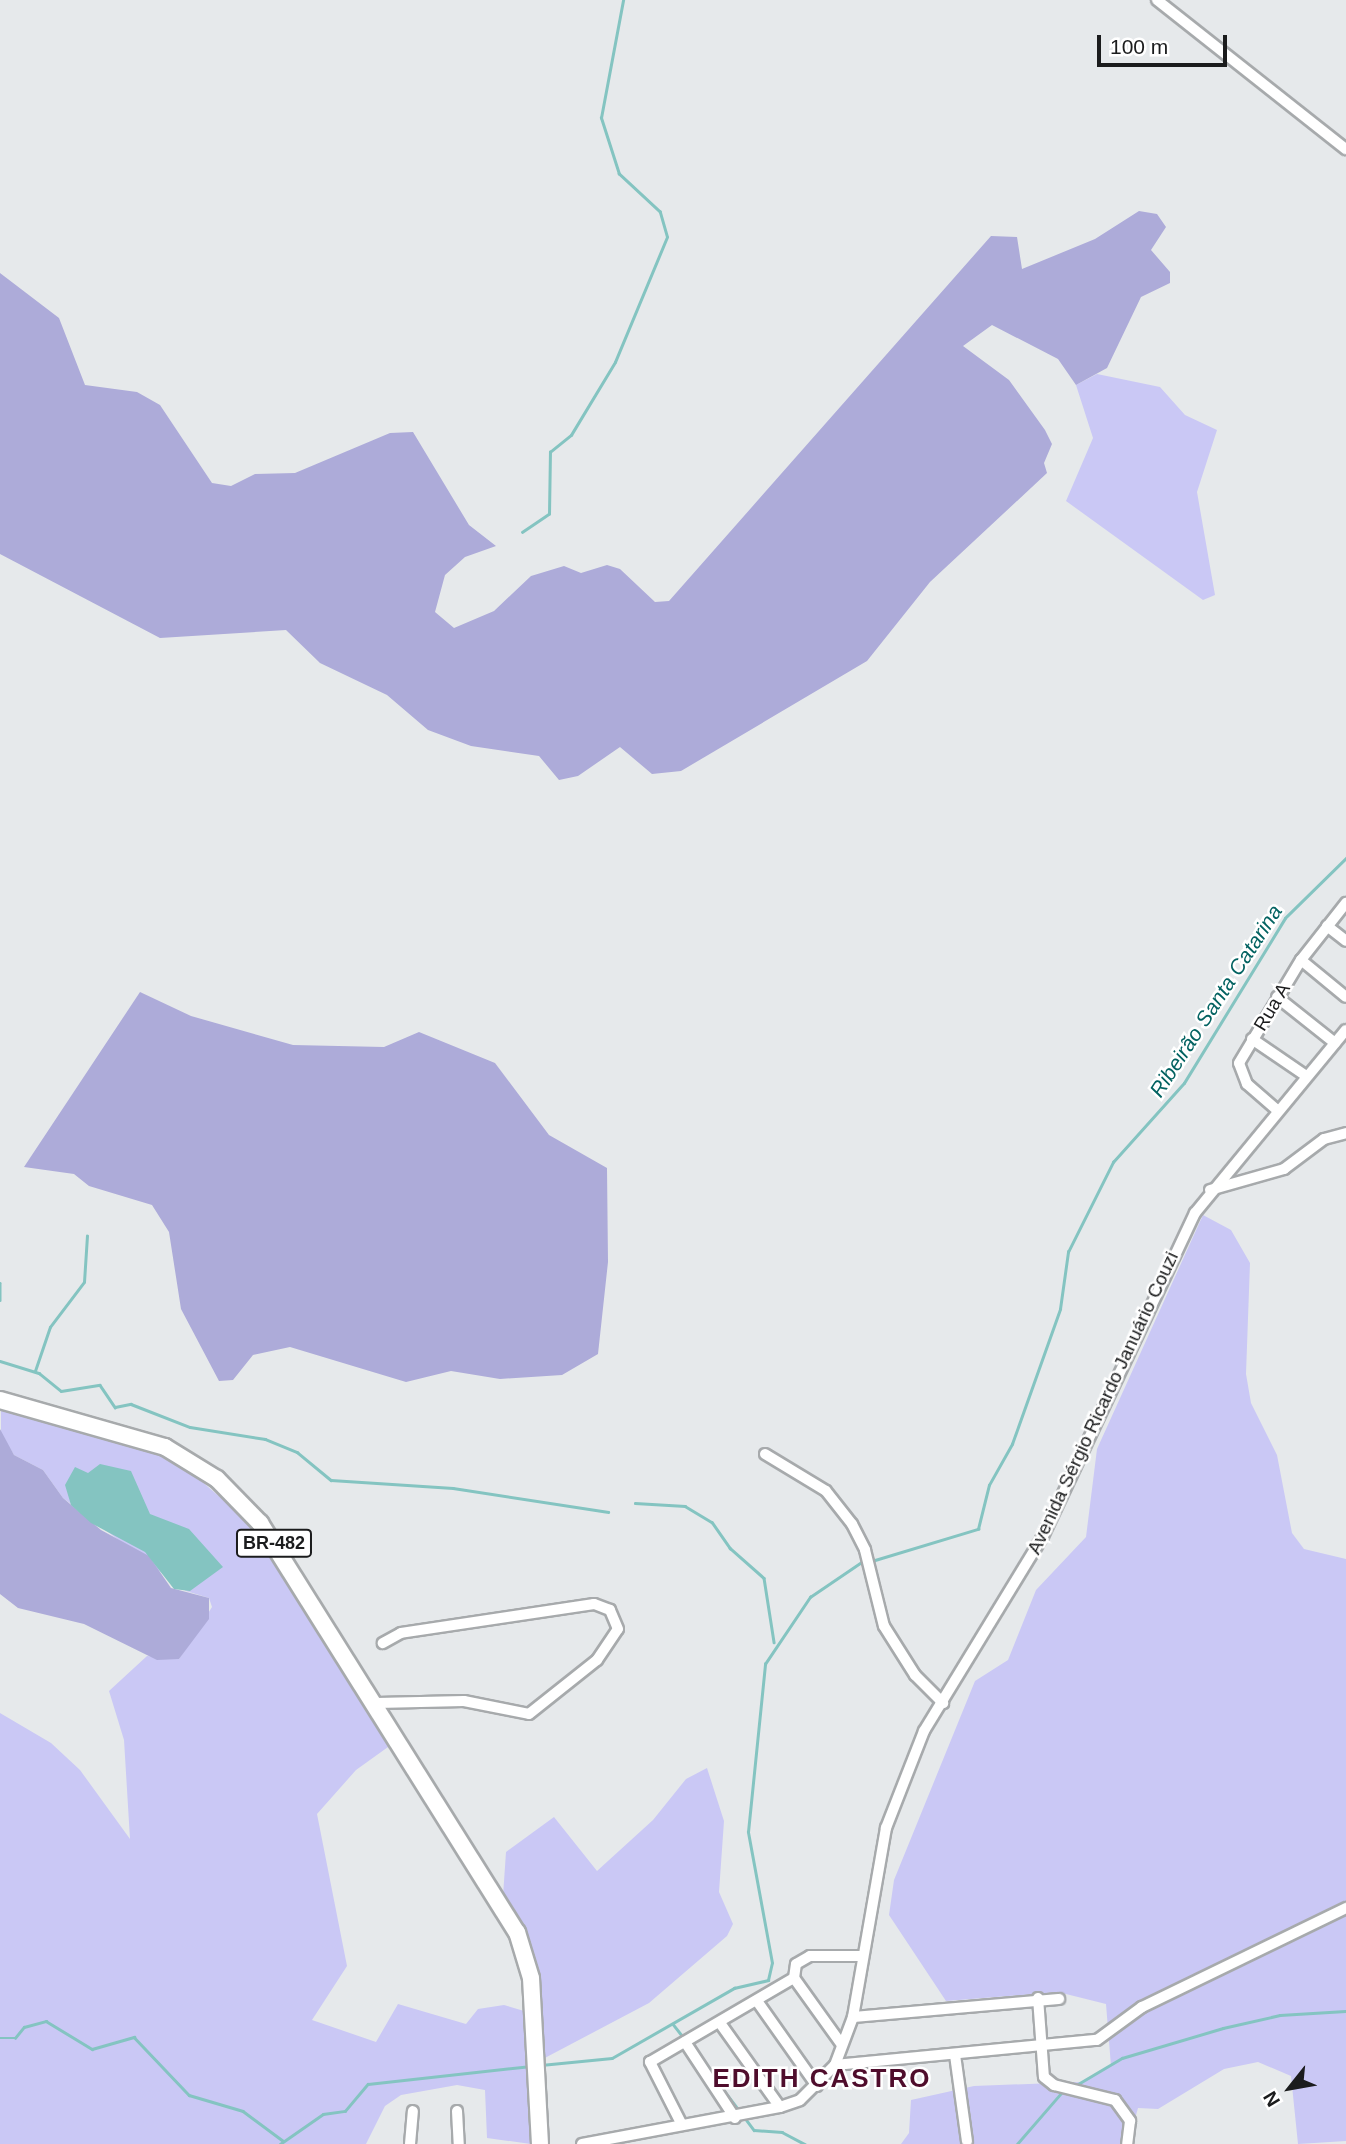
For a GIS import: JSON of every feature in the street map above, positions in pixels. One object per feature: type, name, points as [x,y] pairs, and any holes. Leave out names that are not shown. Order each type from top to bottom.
[{"type":"highway","name":"BR-482","points":[[0,1400],[135,1436],[217,1479],[260,1523],[377,1703],[464,1844],[524,1949],[536,2055],[540,2144]]},
{"type":"street","points":[[1157,0],[1346,149]]},
{"type":"street","name":"Rua A","points":[[1277,1110],[1242,1078],[1239,1063],[1301,960],[1346,903]]},
{"type":"street","points":[[1327,926],[1346,941]]},
{"type":"street","points":[[1301,960],[1346,997]]},
{"type":"street","points":[[1277,998],[1335,1043]]},
{"type":"street","name":"Avenida Sérgio Ricardo Januário Couzi","points":[[582,2144],[734,2118],[780,2107],[817,2086],[835,2065],[853,2017],[886,1828],[924,1731],[1043,1536],[1172,1252],[1210,1190],[1346,1030]]},
{"type":"street","points":[[1252,1039],[1306,1076]]},
{"type":"street","points":[[1210,1190],[1284,1169],[1324,1139],[1346,1133]]},
{"type":"street","points":[[765,1454],[827,1491],[852,1524],[865,1550],[884,1626],[915,1675],[943,1703]]},
{"type":"street","points":[[377,1703],[464,1701],[529,1714],[597,1660],[618,1629],[610,1610],[594,1604],[401,1633],[383,1643]]},
{"type":"street","points":[[835,2065],[1041,2046],[1106,2036],[1142,2007],[1346,1908]]},
{"type":"street","points":[[842,2045],[794,1978],[796,1964],[810,1955],[863,1956]]},
{"type":"street","points":[[682,2126],[650,2067],[685,2042],[794,1978]]},
{"type":"street","points":[[1038,1998],[1041,2046],[1048,2082],[1115,2100],[1125,2109],[1127,2144]]},
{"type":"street","points":[[853,2017],[1021,1999],[1059,1999]]},
{"type":"street","points":[[757,2001],[817,2086]]},
{"type":"street","points":[[720,2023],[780,2107]]},
{"type":"street","points":[[685,2042],[734,2118]]},
{"type":"street","points":[[955,2055],[967,2141]]},
{"type":"street","points":[[411,2144],[413,2110]]},
{"type":"street","points":[[457,2111],[459,2144]]},
{"type":"shaded area","points":[[1139,211],[1157,214],[1166,227],[1151,250],[1170,272],[1170,283],[1141,297],[1107,368],[1076,385],[1058,359],[992,325],[963,346],[1009,380],[1045,430],[1052,444],[1044,463],[1047,473],[930,582],[867,661],[681,771],[652,774],[620,747],[578,776],[559,780],[539,756],[471,746],[428,730],[387,695],[320,663],[286,630],[160,638],[0,554],[0,273],[59,318],[85,385],[137,392],[160,405],[212,483],[231,486],[255,474],[295,473],[390,433],[413,432],[469,525],[496,546],[465,557],[445,575],[435,612],[454,628],[494,611],[531,576],[564,566],[581,573],[607,565],[620,569],[655,602],[669,601],[991,236],[1017,237],[1022,269],[1095,239]]},
{"type":"shaded area","points":[[1097,374],[1160,387],[1185,415],[1217,430],[1197,492],[1215,595],[1203,600],[1066,501],[1093,438],[1076,385]]},
{"type":"shaded area","points":[[140,992],[191,1016],[293,1045],[384,1047],[419,1032],[495,1063],[549,1135],[607,1168],[608,1262],[598,1354],[562,1375],[500,1379],[451,1371],[406,1382],[290,1347],[253,1355],[233,1380],[219,1381],[181,1309],[169,1232],[152,1205],[89,1186],[74,1174],[24,1167]]},
{"type":"shaded area","points":[[1203,1215],[1231,1230],[1250,1263],[1246,1374],[1251,1403],[1277,1455],[1292,1533],[1304,1549],[1346,1559],[1346,2141],[1298,2144],[1291,2076],[1258,2062],[1224,2069],[1158,2109],[1138,2108],[1128,2144],[901,2144],[909,2133],[911,2100],[974,2086],[1081,2082],[1111,2066],[1106,2004],[1058,1992],[946,2001],[889,1915],[894,1880],[975,1681],[1008,1660],[1036,1590],[1086,1537],[1097,1449]]},
{"type":"shaded area","points":[[1,1405],[118,1435],[176,1459],[260,1532],[395,1742],[356,1770],[317,1814],[347,1966],[312,2020],[376,2042],[398,2004],[466,2024],[478,2009],[504,2005],[524,2011],[531,2144],[487,2138],[485,2090],[457,2085],[401,2095],[385,2106],[366,2144],[0,2144],[0,1713],[51,1743],[80,1770],[130,1839],[124,1740],[109,1691],[147,1656],[179,1659],[212,1607],[209,1598],[186,1591],[63,1498],[43,1470],[14,1455],[1,1434]]},
{"type":"shaded area","points":[[0,1429],[14,1455],[43,1470],[63,1498],[101,1530],[149,1556],[171,1588],[209,1598],[209,1619],[179,1659],[157,1660],[84,1624],[18,1608],[0,1594]]},
{"type":"shaded area","points":[[100,1464],[131,1471],[150,1514],[189,1529],[223,1567],[190,1591],[174,1589],[145,1552],[91,1523],[71,1505],[65,1485],[75,1467],[88,1473]]},
{"type":"shaded area","points":[[707,1768],[724,1821],[719,1892],[733,1924],[727,1936],[649,2003],[541,2060],[539,1978],[526,1933],[503,1896],[506,1852],[554,1817],[597,1871],[653,1820],[686,1779]]},
{"type":"waterway","points":[[522,532],[549,514],[550,452],[571,435],[615,362],[667,237],[660,212],[619,174],[601,118],[623,0]]},
{"type":"waterway","name":"Ribeirão Santa Catarina","points":[[875,1560],[978,1529],[989,1485],[1012,1444],[1060,1309],[1068,1252],[1113,1162],[1184,1083],[1285,918],[1346,858]]},
{"type":"waterway","points":[[35,1371],[50,1327],[84,1282],[87,1236]]},
{"type":"waterway","points":[[0,1283],[0,1300]]},
{"type":"waterway","points":[[0,1361],[39,1373],[61,1391],[100,1385],[115,1407],[131,1404],[190,1427],[265,1439],[297,1452],[331,1480],[453,1488],[608,1512]]},
{"type":"waterway","points":[[635,1503],[685,1506],[712,1522],[730,1548],[764,1578],[774,1642]]},
{"type":"waterway","name":"Ribeirão Santa Catarina","points":[[541,2065],[612,2058],[734,1988],[768,1980],[772,1963],[748,1832],[765,1664],[810,1597],[863,1561]]},
{"type":"waterway","points":[[1078,2084],[1122,2058],[1223,2028],[1280,2015],[1346,2011]]},
{"type":"waterway","points":[[0,2038],[15,2038],[24,2027],[46,2021],[92,2049],[134,2037],[189,2095],[243,2111],[282,2140]]},
{"type":"waterway","points":[[673,2024],[684,2038]]},
{"type":"waterway","name":"Ribeirão Santa Catarina","points":[[280,2144],[323,2114],[345,2111],[368,2084],[531,2066]]},
{"type":"waterway","points":[[717,2081],[740,2112]]},
{"type":"waterway","points":[[1017,2144],[1062,2092]]},
{"type":"waterway","points":[[745,2118],[754,2130],[782,2132],[805,2144]]},
{"type":"district","name":"EDITH CASTRO","points":[[822,2079]]}]
